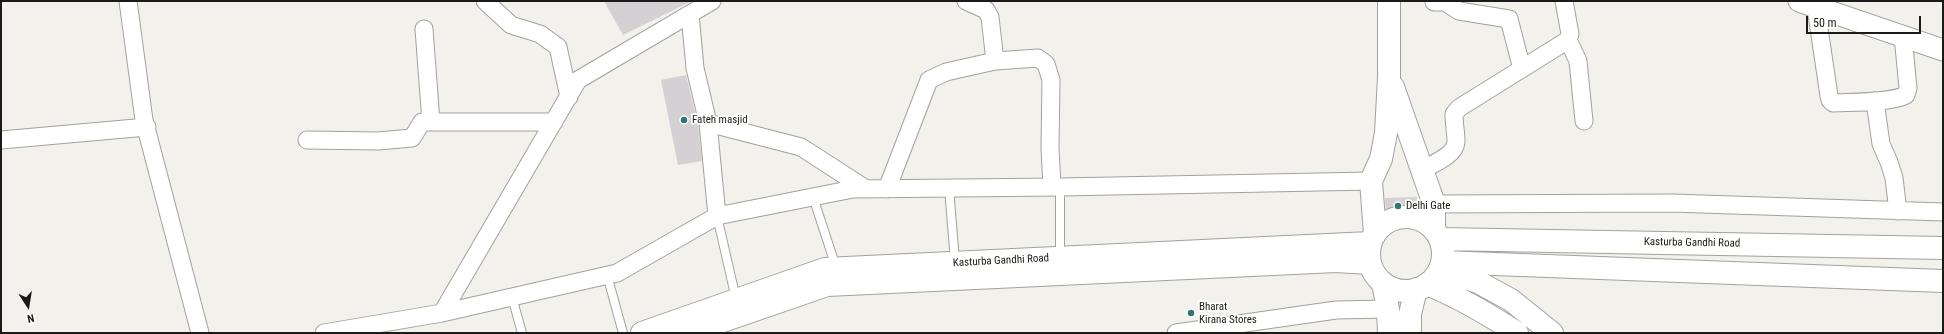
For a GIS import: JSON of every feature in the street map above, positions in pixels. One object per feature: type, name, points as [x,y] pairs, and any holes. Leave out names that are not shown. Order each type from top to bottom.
[{"type":"main road","points":[[1389,1],[1389,77],[1386,133],[1381,159],[1371,181],[1372,246],[1375,274],[1383,282],[1393,288],[1404,290],[1431,276],[1943,281]]},
{"type":"main road","points":[[1389,77],[1434,204],[1437,234],[1443,247],[1431,276],[1410,314],[1410,333]]},
{"type":"main road","points":[[1372,246],[1382,225],[1392,219],[1403,217],[1415,218],[1425,222],[1437,234]]},
{"type":"main road","name":"Kasturba Gandhi Road","points":[[1437,234],[1943,248]]},
{"type":"main road","name":"Kasturba Gandhi Road","points":[[642,333],[825,269],[1372,246]]},
{"type":"main road","name":"Kasturba Gandhi Road","points":[[688,333],[827,285],[1336,261],[1372,246]]},
{"type":"main road","points":[[1431,276],[1450,293],[1490,315],[1517,333]]},
{"type":"main road","points":[[1431,276],[1478,282],[1510,300],[1552,333]]},
{"type":"main road","points":[[1383,282],[1388,309],[1389,333]]},
{"type":"street","points":[[128,1],[144,120],[200,333]]},
{"type":"street","points":[[485,1],[511,25],[540,34],[558,47],[568,97]]},
{"type":"street","points":[[442,313],[578,80],[712,1]]},
{"type":"street","points":[[966,1],[986,10],[990,17],[995,61]]},
{"type":"street","points":[[1422,170],[1442,159],[1453,149],[1456,144],[1454,114],[1459,108],[1568,40],[1570,34],[1564,1]]},
{"type":"street","points":[[1434,2],[1445,2],[1459,11],[1486,8],[1512,22],[1522,69]]},
{"type":"street","points":[[1809,3],[1943,50]]},
{"type":"street","points":[[1809,3],[1830,100],[1833,103],[1875,101],[1902,97],[1908,92],[1903,36]]},
{"type":"street","points":[[690,14],[695,68],[708,123],[717,216]]},
{"type":"street","points":[[424,29],[431,122]]},
{"type":"street","points":[[1568,40],[1578,61],[1584,121]]},
{"type":"street","points":[[887,189],[929,80],[946,72],[995,61],[1038,58],[1046,64],[1051,80],[1050,148],[1056,187]]},
{"type":"street","points":[[1875,101],[1881,144],[1894,178],[1898,211]]},
{"type":"street","points":[[306,140],[378,141],[412,138],[422,122],[554,122]]},
{"type":"street","points":[[708,123],[801,147],[866,189]]},
{"type":"street","points":[[1,140],[147,127]]},
{"type":"street","points":[[324,333],[442,313],[616,273],[717,216],[853,189],[1371,181]]},
{"type":"street","points":[[1434,204],[1672,203],[1943,212]]},
{"type":"street","points":[[1176,333],[1336,310],[1388,309]]},
{"type":"lane","points":[[1056,187],[1060,258]]},
{"type":"lane","points":[[949,188],[955,263]]},
{"type":"lane","points":[[813,197],[837,269]]},
{"type":"lane","points":[[717,216],[736,299]]},
{"type":"lane","points":[[607,275],[623,333]]},
{"type":"lane","points":[[512,297],[522,333]]},
{"type":"building","points":[[604,1],[692,1],[623,35]]},
{"type":"building","name":"Fateh masjid","points":[[686,75],[698,125],[702,161],[678,165],[661,80]]},
{"type":"building","name":"Delhi Gate","points":[[1417,197],[1417,213],[1386,214],[1385,198]]},
{"type":"place","name":"Fateh masjid","points":[[684,120]]},
{"type":"place","name":"Delhi Gate","points":[[1398,206]]},
{"type":"place","name":"Bharat Kirana Stores","points":[[1191,313]]}]
